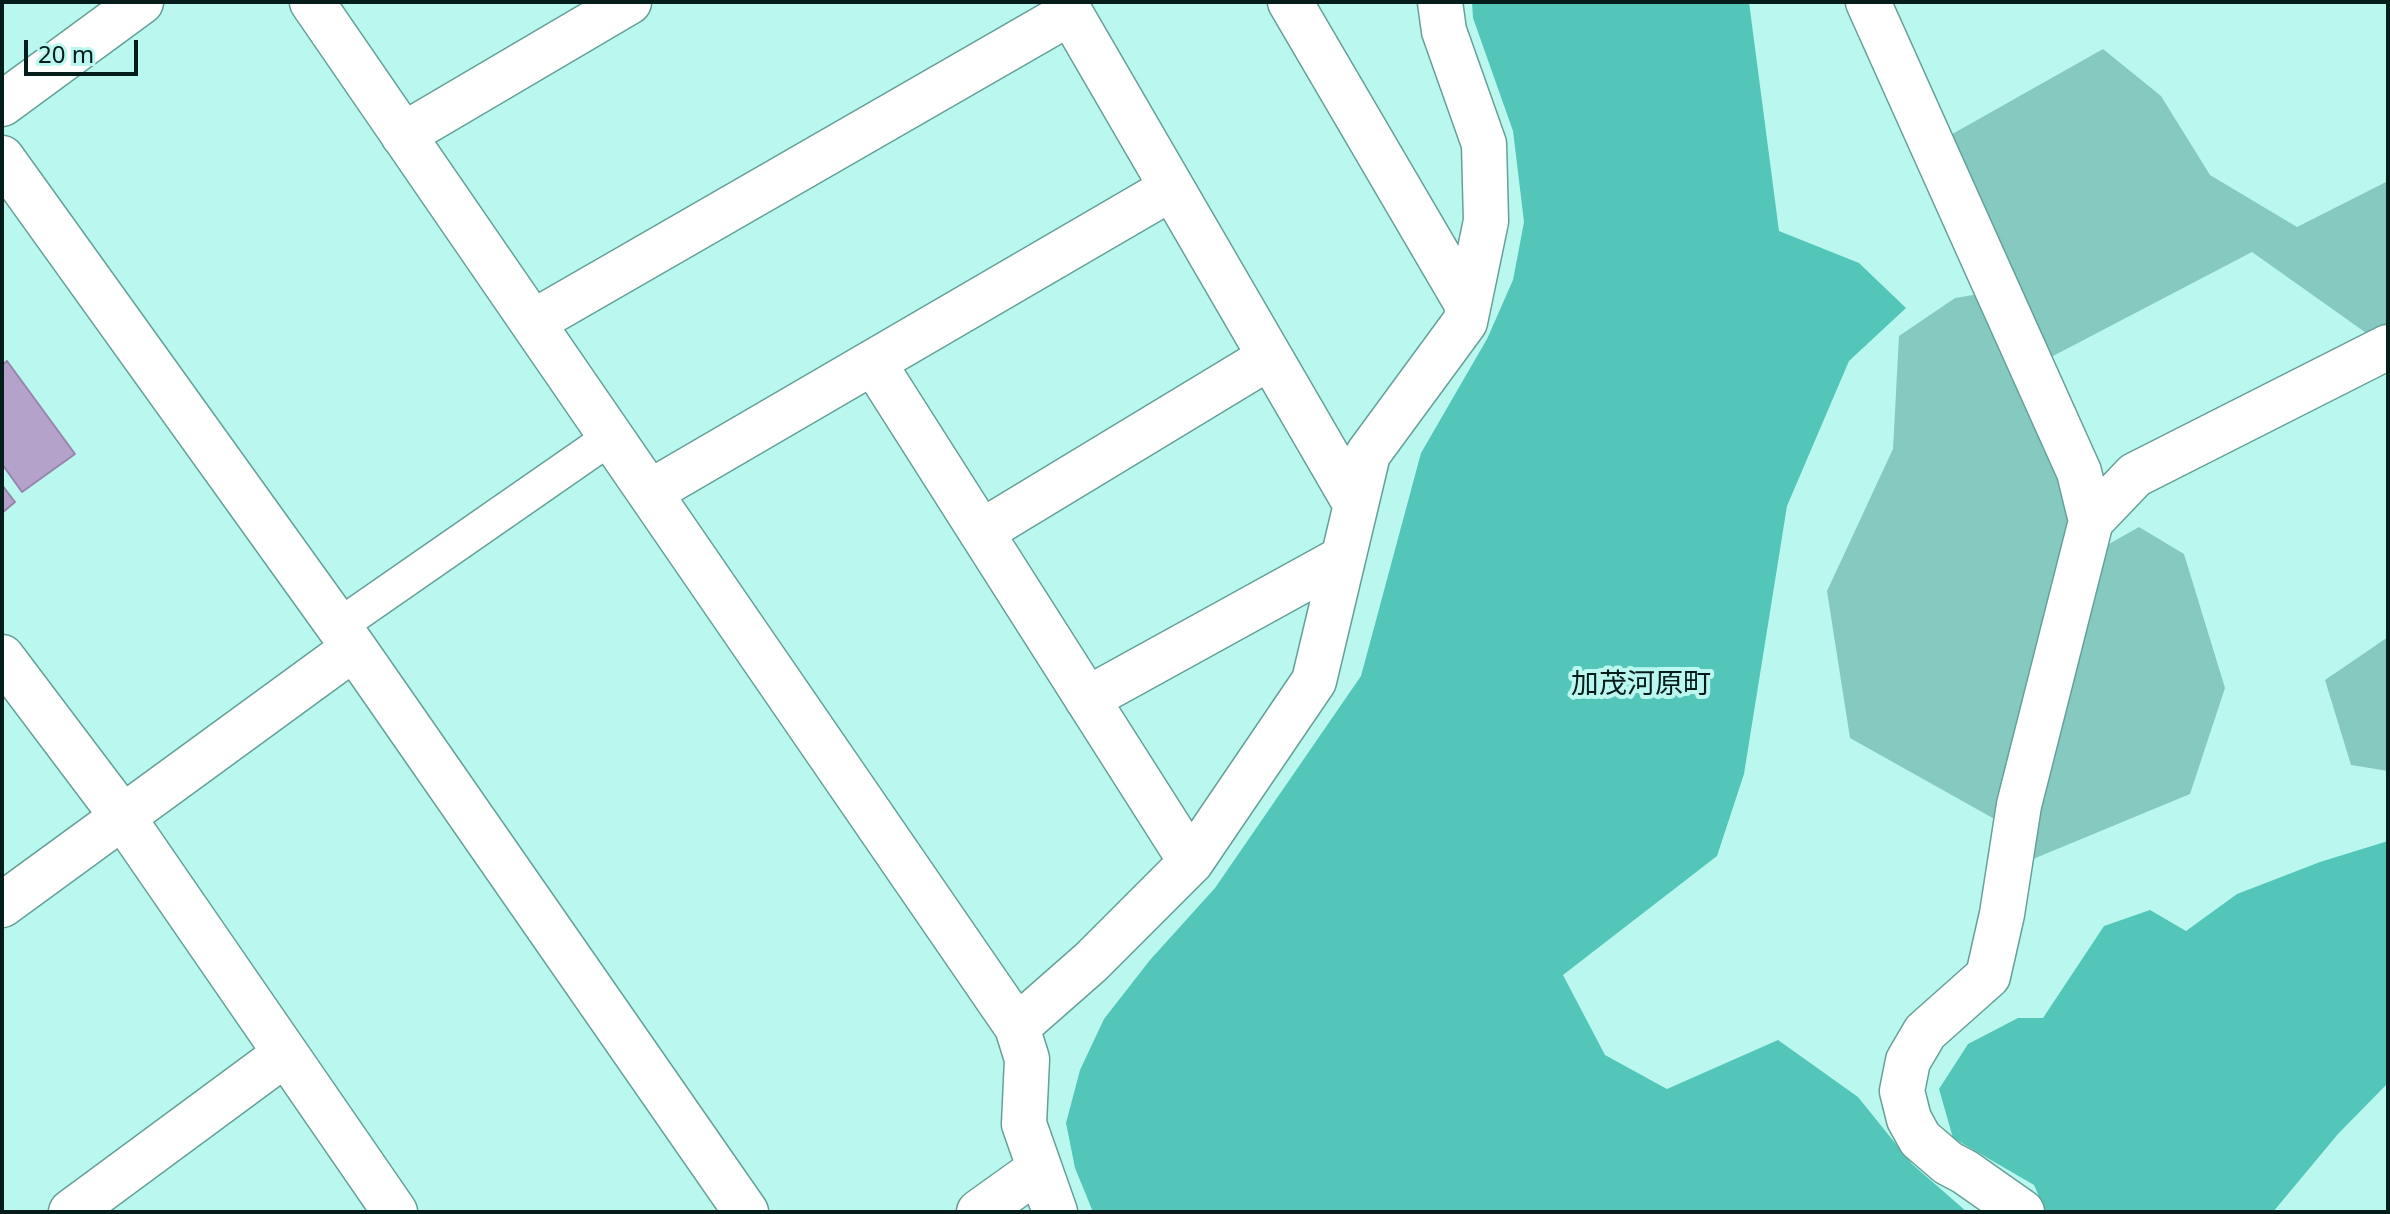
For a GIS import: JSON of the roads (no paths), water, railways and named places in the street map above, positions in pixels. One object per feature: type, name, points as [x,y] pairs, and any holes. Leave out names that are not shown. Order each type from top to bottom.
[{"type":"street","points":[[2,104],[141,2]]},
{"type":"street","points":[[312,2],[1017,1027],[1027,1059],[1024,1124],[1055,1212]]},
{"type":"street","points":[[403,135],[629,2]]},
{"type":"street","points":[[1017,1027],[1091,962],[1191,862],[1314,681],[1368,454],[1465,322],[1486,221],[1484,144],[1444,31],[1440,2]]},
{"type":"street","points":[[1868,2],[2079,472],[2091,521],[2019,805],[2002,914],[1988,976],[1925,1032],[1908,1061],[1902,1091],[1909,1119],[1920,1139],[1948,1163],[2022,1212]]},
{"type":"street","points":[[533,322],[1067,7],[1356,505]]},
{"type":"street","points":[[1302,11],[1468,306]]},
{"type":"street","points":[[2,158],[355,631],[746,1212]]},
{"type":"street","points":[[650,492],[1172,188]]},
{"type":"street","points":[[2091,521],[2135,475],[2388,347]]},
{"type":"street","points":[[981,532],[1270,357]]},
{"type":"street","points":[[873,362],[1191,862]]},
{"type":"street","points":[[2,905],[122,816],[355,631],[611,437]]},
{"type":"street","points":[[1087,699],[1343,558]]},
{"type":"street","points":[[2,657],[122,816],[395,1212]]},
{"type":"street","points":[[71,1212],[285,1054]]},
{"type":"street","points":[[979,1212],[1039,1169]]},
{"type":"district","name":"加茂河原町","points":[[1641,685]]}]
